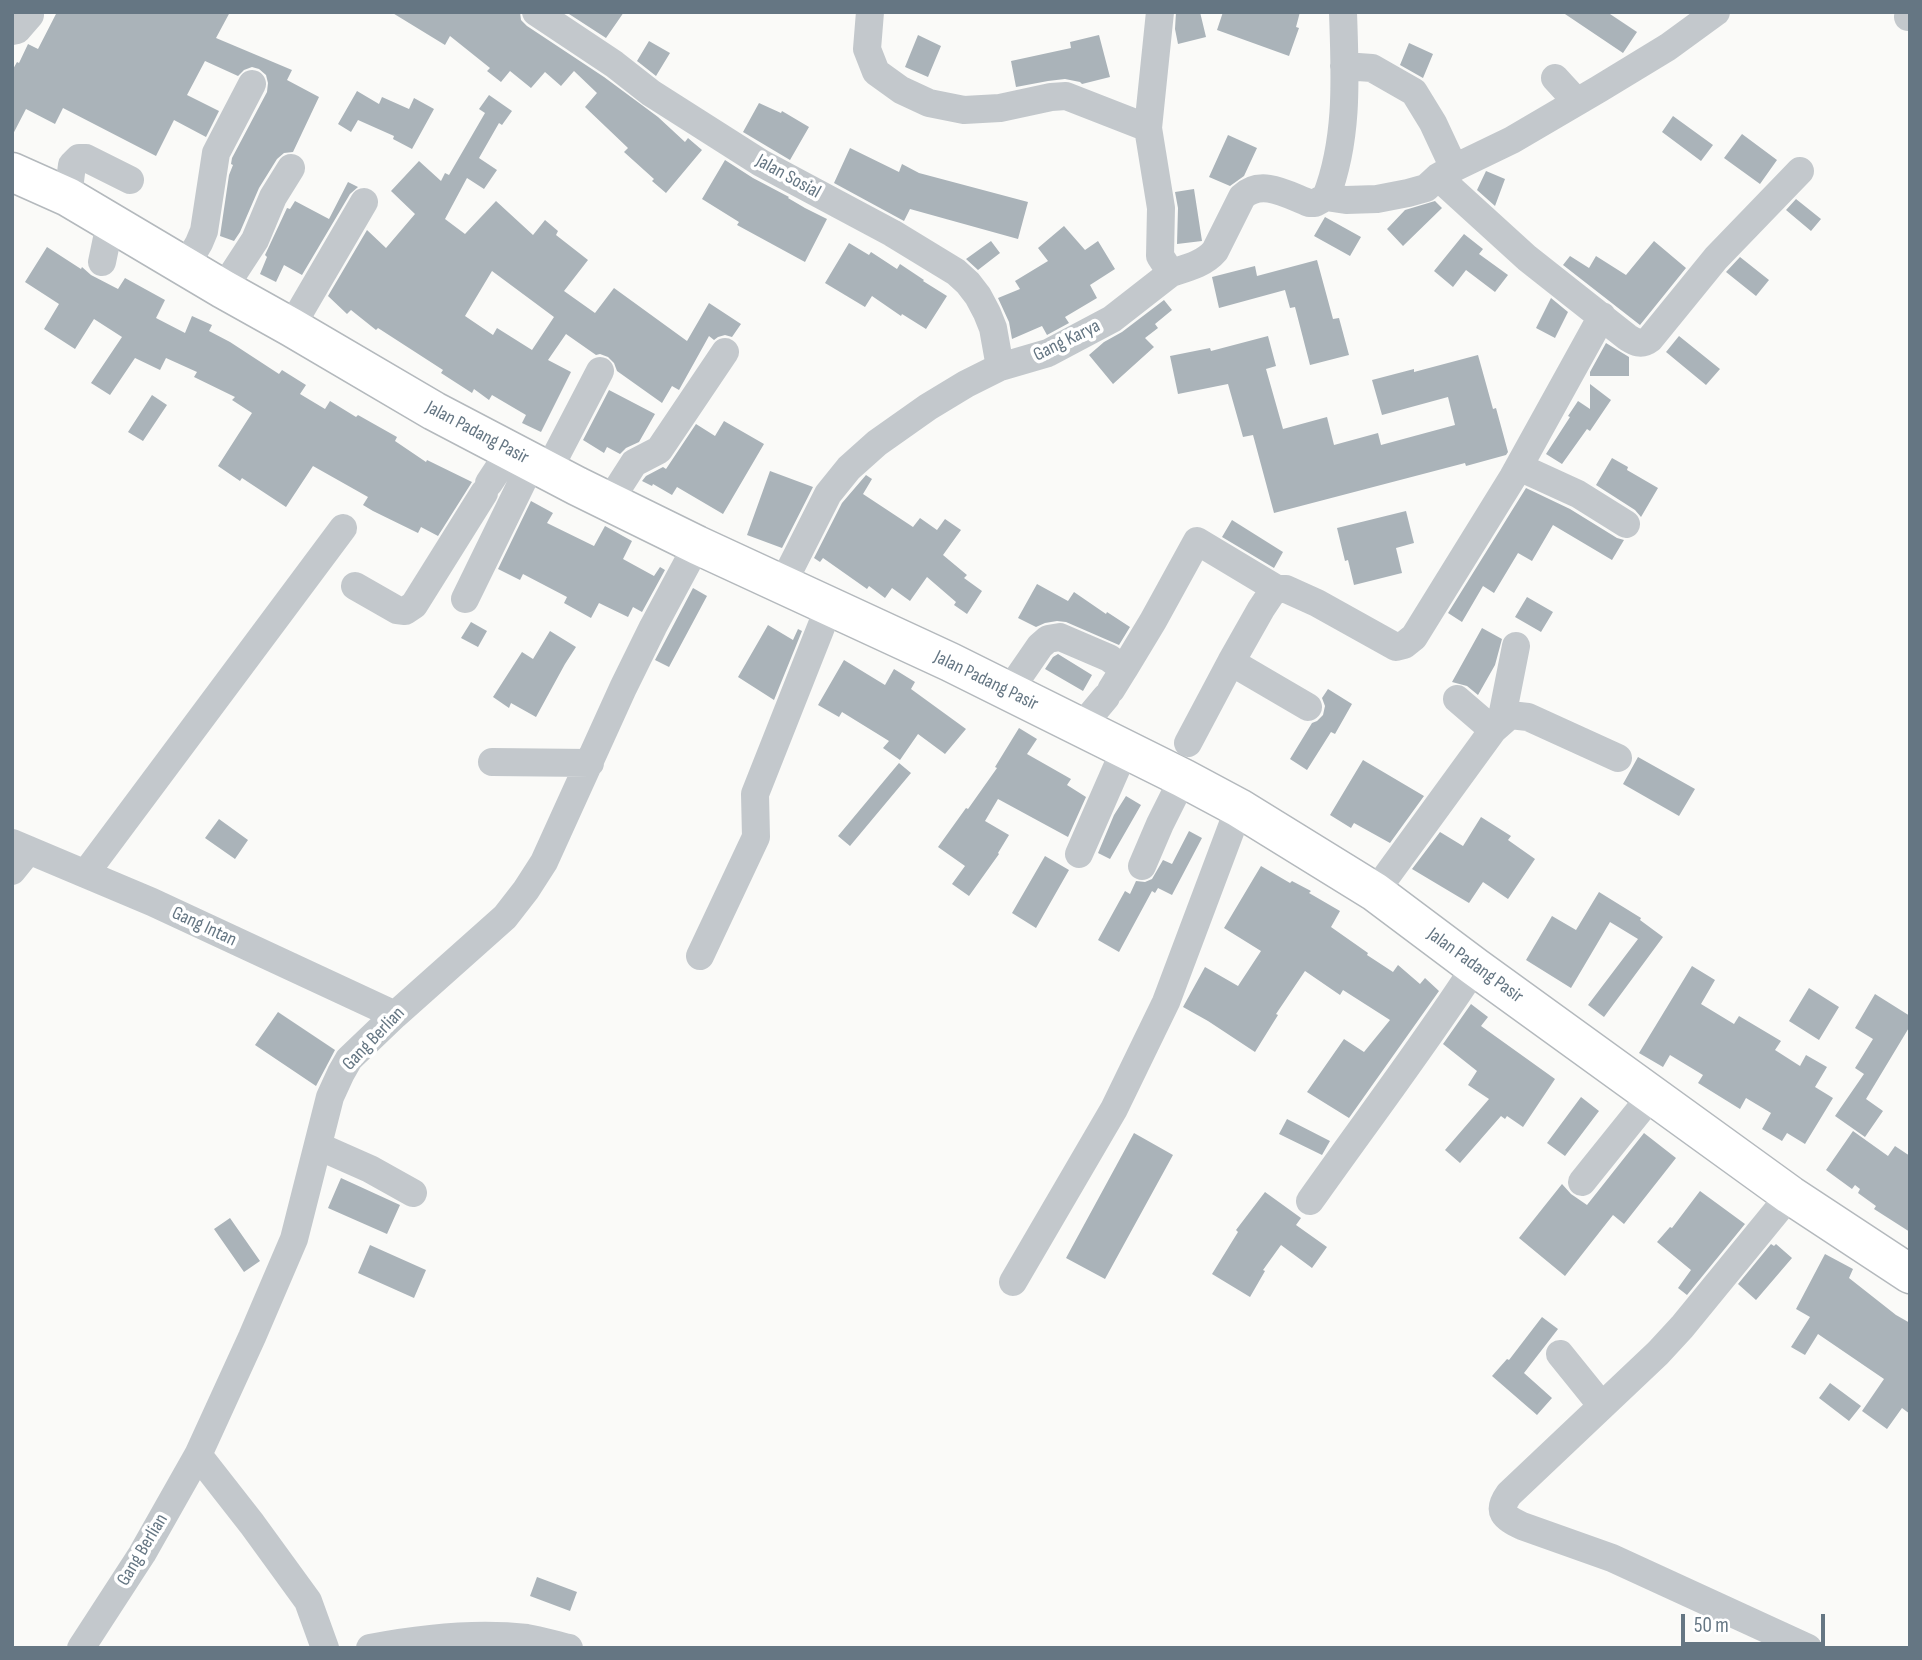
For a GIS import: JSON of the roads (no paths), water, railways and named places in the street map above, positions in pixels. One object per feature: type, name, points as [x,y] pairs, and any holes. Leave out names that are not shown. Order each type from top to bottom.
[{"type":"highway","name":"Jalan Padang Pasir","points":[[12,172],[68,197],[434,411],[609,502],[1009,691],[1125,749],[1181,761],[1239,808],[1375,892],[1790,1195],[1909,1272]]},
{"type":"street","name":"Jalan Sosial","points":[[536,12],[614,64],[651,93],[761,163],[892,233],[956,272],[978,296],[987,313],[993,328],[1000,367]]},
{"type":"street","points":[[870,12],[867,49],[876,72],[901,90],[929,103],[964,110],[1000,108],[1066,96],[1148,128]]},
{"type":"street","points":[[1160,12],[1148,128],[1161,208],[1160,256],[1171,273]]},
{"type":"street","points":[[1326,197],[1337,163],[1342,128],[1343,12]]},
{"type":"street","name":"Gang Karya","points":[[782,585],[828,494],[860,457],[928,407],[966,384],[1000,367],[1032,359],[1066,344],[1119,314],[1171,273],[1210,258],[1242,197],[1250,191],[1265,188],[1315,203],[1326,197],[1346,200],[1392,197],[1426,188],[1446,172],[1512,140],[1668,47],[1716,12]]},
{"type":"street","points":[[1344,66],[1372,68],[1414,92],[1442,141],[1446,172],[1527,258],[1627,338],[1639,344],[1647,342],[1716,257],[1800,171]]},
{"type":"street","points":[[1555,78],[1577,102]]},
{"type":"street","points":[[185,267],[204,231],[216,153],[252,84]]},
{"type":"street","points":[[68,197],[72,165],[79,158],[86,158],[130,180]]},
{"type":"street","points":[[223,289],[250,250],[273,197],[291,168]]},
{"type":"street","points":[[291,327],[342,241],[351,246],[370,207]]},
{"type":"street","points":[[102,262],[107,238],[115,225]]},
{"type":"street","points":[[1081,727],[1114,685],[1197,541],[1277,589],[1286,589],[1317,603],[1396,647],[1404,645],[1414,637],[1519,467],[1602,316]]},
{"type":"street","points":[[609,502],[634,463],[659,450],[725,352]]},
{"type":"street","points":[[465,599],[530,461],[600,371]]},
{"type":"street","points":[[355,586],[397,610],[405,611],[414,605],[486,488],[530,461]]},
{"type":"street","points":[[1519,467],[1578,494],[1626,524]]},
{"type":"street","points":[[85,874],[343,528]]},
{"type":"street","name":"Gang Berlian","points":[[81,1648],[142,1554],[198,1455],[294,1239],[330,1097],[341,1073],[349,1059],[395,1015],[505,917],[544,862],[653,627],[697,545]]},
{"type":"street","points":[[1142,866],[1160,824],[1181,761],[1231,662],[1261,609],[1277,589]]},
{"type":"street","points":[[700,956],[756,837],[755,794],[829,607]]},
{"type":"street","points":[[1009,691],[1040,646],[1048,639],[1060,637],[1110,658],[1114,685]]},
{"type":"street","points":[[1497,726],[1516,646]]},
{"type":"street","points":[[1231,662],[1308,707]]},
{"type":"street","points":[[1457,699],[1497,726]]},
{"type":"street","points":[[1375,892],[1497,726],[1510,715],[1523,715],[1618,758]]},
{"type":"street","points":[[1079,854],[1125,749]]},
{"type":"street","points":[[492,762],[590,763]]},
{"type":"street","points":[[1013,1282],[1114,1109],[1166,1002],[1239,808]]},
{"type":"street","name":"Gang Intan","points":[[18,854],[85,874],[152,902],[395,1015]]},
{"type":"street","points":[[1310,1201],[1432,1033],[1475,967]]},
{"type":"street","points":[[1582,1182],[1652,1095]]},
{"type":"street","points":[[318,1146],[370,1169],[413,1193]]},
{"type":"street","points":[[1790,1195],[1658,1353],[1509,1494],[1503,1503],[1505,1516],[1522,1526],[1612,1558],[1808,1648]]},
{"type":"street","points":[[1560,1354],[1602,1406]]},
{"type":"street","points":[[198,1455],[308,1601],[325,1648]]},
{"type":"street","points":[[370,1648],[410,1640],[469,1635],[527,1638],[569,1648]]}]
